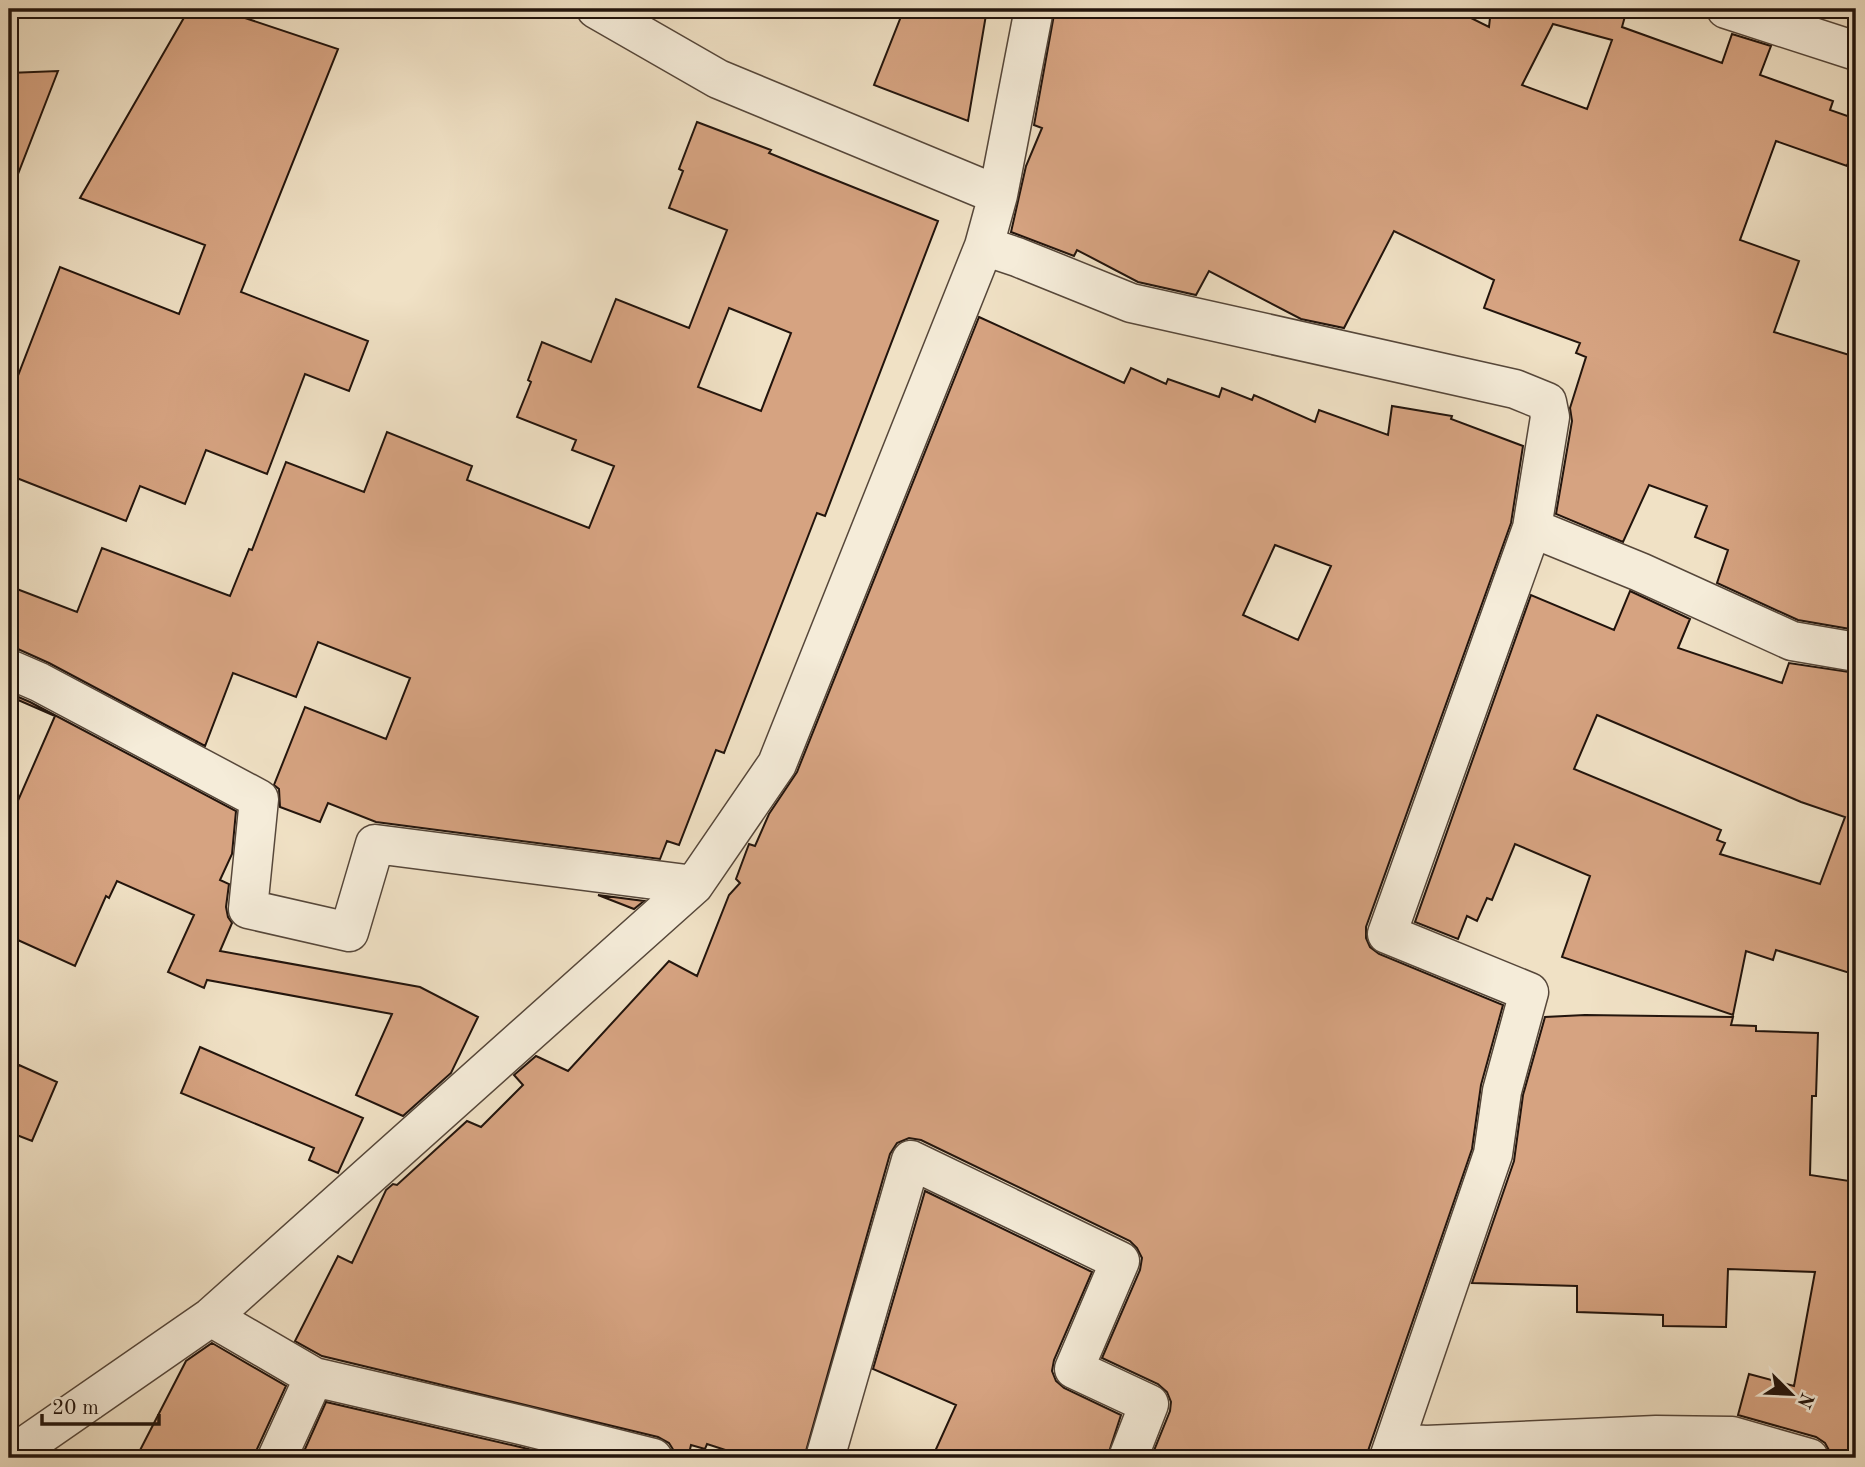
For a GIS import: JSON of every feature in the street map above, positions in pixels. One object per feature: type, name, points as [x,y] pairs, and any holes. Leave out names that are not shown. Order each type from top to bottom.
[{"type":"street","points":[[596,9],[718,79],[998,195]]},
{"type":"street","points":[[11,1452],[211,1317],[694,885],[777,764],[984,246],[998,195],[1034,9]]},
{"type":"street","points":[[1726,9],[1856,51]]},
{"type":"street","points":[[984,246],[1132,303],[1516,389],[1547,402],[1550,417],[1532,528],[1387,934],[1529,992],[1502,1091],[1493,1154],[1392,1451],[1426,1445],[1656,1435],[1732,1436],[1809,1458]]},
{"type":"street","points":[[1532,528],[1640,572],[1792,640],[1856,652]]},
{"type":"street","points":[[9,669],[39,682],[259,799],[248,909],[349,932],[375,844],[694,885]]},
{"type":"street","points":[[825,1458],[911,1160],[1120,1261],[1074,1369],[1149,1404],[1128,1458]]},
{"type":"street","points":[[211,1317],[314,1377],[525,1426],[636,1457]]},
{"type":"street","points":[[277,1458],[314,1377]]},
{"type":"building","points":[[189,9],[218,9],[338,49],[241,292],[368,341],[349,391],[305,374],[267,474],[206,450],[185,504],[140,486],[126,521],[9,475],[9,399],[60,267],[179,314],[205,245],[80,198]]},
{"type":"building","points":[[904,9],[987,9],[968,121],[874,85]]},
{"type":"building","points":[[1055,9],[1453,9],[1489,27],[1491,9],[1627,9],[1622,27],[1722,63],[1732,34],[1771,46],[1760,75],[1833,101],[1830,110],[1856,119],[1856,139],[1847,166],[1776,141],[1740,240],[1799,261],[1774,332],[1856,357],[1856,630],[1798,620],[1717,583],[1728,550],[1695,537],[1707,506],[1649,485],[1623,542],[1556,514],[1572,421],[1570,408],[1586,357],[1576,353],[1580,343],[1484,308],[1494,280],[1394,231],[1344,328],[1301,319],[1209,271],[1196,295],[1138,282],[1077,250],[1074,256],[1011,232],[1026,166],[1042,128],[1034,125]],"holes":[[[1553,24],[1612,40],[1587,109],[1522,85]]]},
{"type":"building","points":[[58,71],[11,192],[9,192],[9,73]]},
{"type":"building","points":[[697,122],[771,150],[769,153],[938,221],[825,516],[817,513],[724,753],[716,750],[679,845],[667,841],[660,859],[376,822],[328,803],[320,822],[280,807],[279,789],[274,785],[305,707],[386,739],[410,678],[318,642],[296,697],[233,673],[205,746],[49,663],[18,649],[9,648],[9,586],[77,612],[102,548],[230,596],[249,549],[252,550],[286,462],[364,492],[387,432],[472,466],[467,480],[589,528],[614,466],[572,450],[576,440],[517,417],[531,382],[528,380],[542,342],[591,362],[616,299],[689,328],[727,230],[669,208],[683,171],[679,169]],"holes":[[[729,308],[791,333],[761,411],[698,387]]]},
{"type":"building","points":[[979,317],[1124,383],[1131,368],[1166,384],[1168,379],[1219,397],[1222,388],[1252,400],[1254,395],[1315,422],[1319,410],[1388,435],[1392,406],[1452,416],[1451,419],[1523,446],[1511,523],[1366,927],[1366,938],[1370,947],[1379,954],[1503,1005],[1481,1085],[1472,1149],[1368,1451],[1368,1458],[1151,1458],[1170,1411],[1171,1402],[1167,1392],[1158,1384],[1102,1358],[1140,1270],[1142,1258],[1137,1248],[1130,1241],[921,1140],[909,1138],[897,1143],[890,1154],[804,1458],[750,1458],[707,1444],[705,1449],[691,1445],[688,1458],[674,1458],[674,1451],[669,1443],[658,1437],[322,1356],[295,1341],[338,1256],[352,1263],[386,1190],[393,1184],[397,1185],[467,1121],[481,1127],[523,1085],[514,1075],[536,1056],[568,1071],[669,961],[697,976],[729,895],[740,883],[736,879],[749,844],[755,846],[769,814],[797,772]],"holes":[[[1275,545],[1331,566],[1298,640],[1243,615]]]},
{"type":"building","points":[[1630,591],[1690,619],[1678,648],[1782,683],[1789,663],[1856,673],[1856,975],[1776,950],[1773,960],[1746,951],[1733,1015],[1562,957],[1590,876],[1515,844],[1492,900],[1487,898],[1477,921],[1467,916],[1458,939],[1415,922],[1531,595],[1614,630]],"holes":[[[1597,715],[1801,802],[1845,817],[1820,884],[1720,854],[1725,843],[1717,840],[1721,830],[1574,769]]]},
{"type":"building","points":[[9,693],[30,702],[236,811],[232,854],[220,880],[229,884],[226,907],[232,923],[220,951],[420,987],[478,1017],[451,1073],[403,1116],[356,1095],[392,1014],[207,980],[204,988],[168,972],[194,915],[117,881],[109,898],[106,896],[75,966],[9,936],[9,799],[17,803],[55,716],[9,696]]},
{"type":"building","points":[[598,895],[644,901],[634,909]]},
{"type":"building","points":[[1545,1017],[1733,1017],[1731,1025],[1756,1026],[1756,1031],[1818,1033],[1816,1096],[1812,1096],[1810,1175],[1856,1182],[1856,1458],[1830,1458],[1825,1443],[1816,1437],[1738,1415],[1749,1374],[1794,1386],[1815,1272],[1728,1269],[1726,1327],[1663,1326],[1663,1315],[1577,1312],[1577,1286],[1472,1283],[1514,1161],[1523,1095]]},
{"type":"building","points":[[200,1047],[363,1118],[338,1173],[309,1160],[314,1148],[181,1093]]},
{"type":"building","points":[[19,1065],[57,1082],[32,1141],[9,1132],[9,1088]]},
{"type":"building","points":[[925,1191],[1092,1272],[1054,1360],[1052,1371],[1056,1381],[1064,1388],[1121,1415],[1107,1458],[932,1458],[956,1405],[873,1369]]},
{"type":"building","points":[[212,1343],[286,1386],[255,1458],[136,1458],[186,1361]]},
{"type":"building","points":[[326,1402],[520,1447],[564,1458],[301,1458]]}]
